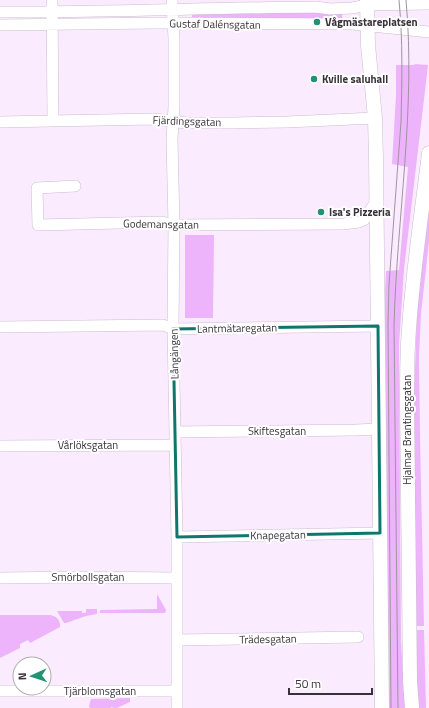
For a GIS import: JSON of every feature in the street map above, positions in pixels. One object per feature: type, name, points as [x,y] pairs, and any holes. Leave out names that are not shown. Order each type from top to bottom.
[{"type":"main road","points":[[367,2],[368,45],[375,118],[377,200],[382,708]]},
{"type":"main road","name":"Hjalmar Brantingsgatan","points":[[412,708],[409,634],[406,400],[407,364],[416,259],[429,153]]},
{"type":"street","points":[[52,0],[53,121]]},
{"type":"street","points":[[316,7],[329,0]]},
{"type":"street","name":"Gustaf Dalénsgatan","points":[[0,12],[52,12],[172,5],[285,4],[330,9],[352,8],[367,2],[429,4]]},
{"type":"street","name":"Långängen","points":[[172,5],[174,38],[174,108],[172,139],[174,225],[173,329],[177,537],[177,708]]},
{"type":"street","name":"Gustaf Dalénsgatan","points":[[0,25],[173,23],[353,24],[429,32]]},
{"type":"street","name":"Fjärdingsgatan","points":[[0,122],[154,119],[195,123],[287,122],[375,118]]},
{"type":"street","name":"Godemansgatan","points":[[75,186],[37,188],[38,225],[162,222],[174,225],[342,224],[364,220],[377,200]]},
{"type":"street","name":"Lantmätaregatan","points":[[0,326],[163,325],[173,329],[378,326]]},
{"type":"street","name":"Skiftesgatan","points":[[175,432],[379,429]]},
{"type":"street","name":"Vårlöksgatan","points":[[0,446],[175,445]]},
{"type":"street","name":"Knapegatan","points":[[177,537],[380,533]]},
{"type":"street","name":"Smörbollsgatan","points":[[0,578],[176,578]]},
{"type":"street","name":"Trädesgatan","points":[[177,640],[358,637]]},
{"type":"street","name":"Tjärblomsgatan","points":[[0,691],[176,691]]},
{"type":"highlighted area","points":[[378,326],[380,533],[177,537],[173,329]]},
{"type":"shaded area","points":[[192,13],[342,13],[342,18],[283,20],[192,20]]},
{"type":"shaded area","points":[[396,65],[428,65],[404,269],[399,345],[401,641],[405,708],[388,708],[384,312],[386,271],[399,270],[408,167],[392,164],[396,95]]},
{"type":"shaded area","points":[[429,211],[429,242],[421,313],[419,356],[424,626],[415,626],[414,398],[417,310]]},
{"type":"shaded area","points":[[185,235],[214,235],[213,318],[185,318]]},
{"type":"shaded area","points":[[157,594],[166,610],[165,613],[100,613],[100,610],[157,609]]},
{"type":"shaded area","points":[[86,609],[97,609],[97,614],[66,623],[64,623],[57,611],[82,611],[82,613],[86,613]]},
{"type":"shaded area","points":[[0,615],[50,615],[58,619],[60,622],[60,627],[30,643],[28,640],[20,644],[20,648],[0,658]]},
{"type":"shaded area","points":[[416,630],[424,630],[426,708],[419,708]]},
{"type":"shaded area","points":[[130,698],[130,702],[117,708],[90,708],[89,706],[91,699]]},
{"type":"tram line","points":[[391,708],[388,324],[389,284],[401,122],[402,46],[399,0]]},
{"type":"tram line","points":[[398,708],[394,325],[409,81],[406,0]]},
{"type":"place","name":"Vågmästareplatsen","points":[[317,22]]},
{"type":"place","name":"Kville saluhall","points":[[314,79]]},
{"type":"place","name":"Isa's Pizzeria","points":[[321,212]]}]
